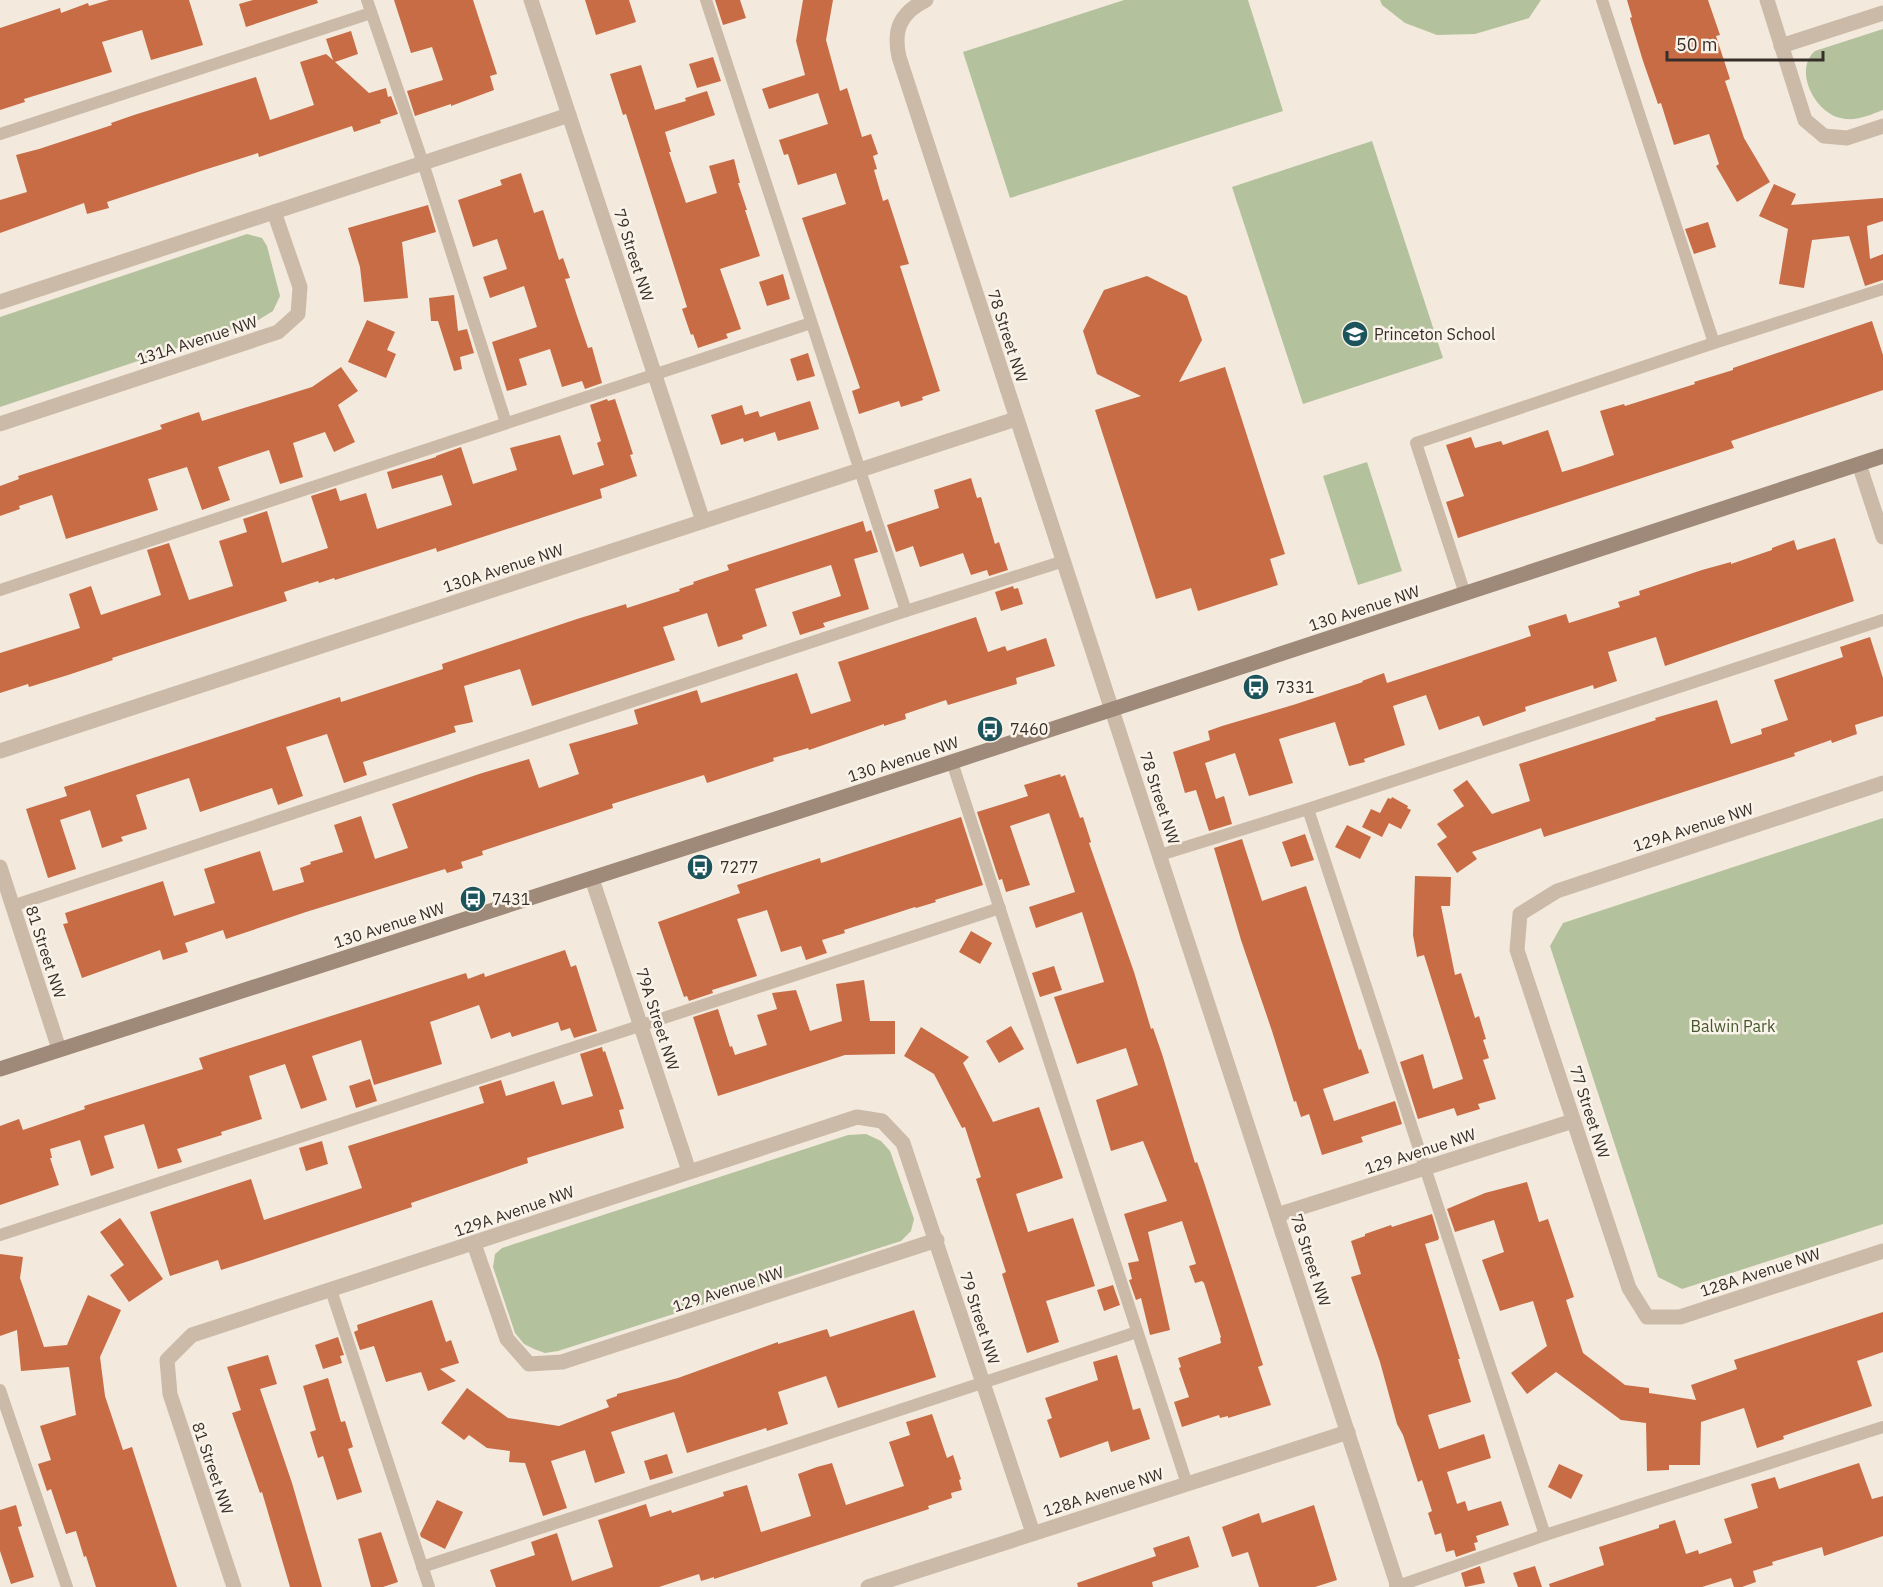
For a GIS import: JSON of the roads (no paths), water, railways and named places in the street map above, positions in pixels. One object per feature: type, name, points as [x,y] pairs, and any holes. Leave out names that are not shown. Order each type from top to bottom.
[{"type":"street","name":"79 Street NW","points":[[531,0],[703,521]]},
{"type":"street","name":"78 Street NW","points":[[926,0],[902,19],[895,40],[899,57],[1397,1587]]},
{"type":"street","points":[[1767,0],[1804,120],[1824,136],[1847,138],[1883,126]]},
{"type":"street","points":[[1781,46],[1883,13]]},
{"type":"street","points":[[0,302],[569,115]]},
{"type":"street","name":"131A Avenue NW","points":[[0,424],[278,333],[298,314],[300,287],[274,212]]},
{"type":"street","name":"130A Avenue NW","points":[[0,751],[1016,419]]},
{"type":"street","name":"130 Avenue NW","points":[[0,1068],[952,762],[1883,456]]},
{"type":"street","points":[[1859,464],[1883,537]]},
{"type":"street","name":"129A Avenue NW","points":[[1520,914],[1557,891],[1883,783]]},
{"type":"street","name":"81 Street NW","points":[[0,867],[58,1049]]},
{"type":"street","name":"79A Street NW","points":[[592,879],[689,1171]]},
{"type":"street","name":"77 Street NW","points":[[1520,914],[1517,950],[1629,1288],[1647,1317]]},
{"type":"street","name":"129A Avenue NW","points":[[167,1360],[192,1335],[857,1117],[882,1121]]},
{"type":"street","name":"79 Street NW","points":[[882,1121],[903,1143],[1034,1533]]},
{"type":"street","name":"129 Avenue NW","points":[[1277,1215],[1574,1121]]},
{"type":"street","name":"129 Avenue NW","points":[[474,1244],[507,1339],[529,1364],[562,1362],[937,1240]]},
{"type":"street","name":"128A Avenue NW","points":[[1647,1317],[1680,1317],[1883,1251]]},
{"type":"street","name":"81 Street NW","points":[[167,1360],[170,1394],[234,1587]]},
{"type":"street","name":"128A Avenue NW","points":[[868,1587],[1348,1432]]},
{"type":"lane","points":[[367,0],[423,163],[506,423]]},
{"type":"lane","points":[[706,0],[906,611]]},
{"type":"lane","points":[[1602,0],[1714,343]]},
{"type":"lane","points":[[0,134],[371,13]]},
{"type":"lane","points":[[1465,594],[1416,443],[1883,289]]},
{"type":"lane","points":[[0,590],[811,323]]},
{"type":"lane","points":[[12,906],[1064,561]]},
{"type":"lane","points":[[1160,855],[1308,809],[1883,620]]},
{"type":"lane","points":[[952,762],[1187,1484]]},
{"type":"lane","points":[[1308,809],[1545,1535]]},
{"type":"lane","points":[[0,1235],[1000,908]]},
{"type":"lane","points":[[331,1290],[429,1587]]},
{"type":"lane","points":[[422,1567],[1137,1332]]},
{"type":"lane","points":[[0,1390],[67,1587]]},
{"type":"lane","points":[[1397,1587],[1545,1535],[1883,1427]]},
{"type":"place","name":"Princeton School","points":[[1355,334]]},
{"type":"place","name":"7331","points":[[1256,687]]},
{"type":"place","name":"7460","points":[[990,729]]},
{"type":"place","name":"7277","points":[[700,867]]},
{"type":"place","name":"7431","points":[[473,899]]},
{"type":"park label","name":"Balwin Park","points":[[1733,1026]]}]
